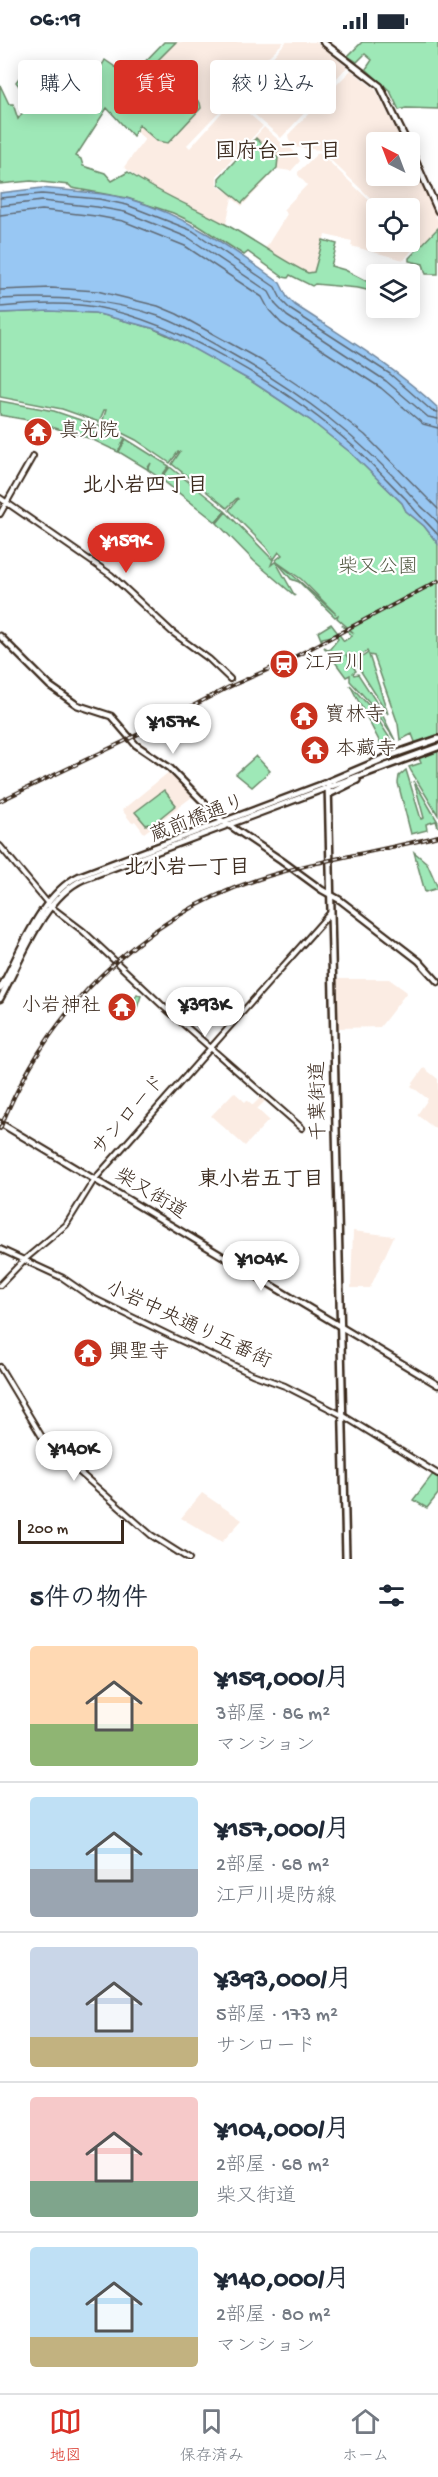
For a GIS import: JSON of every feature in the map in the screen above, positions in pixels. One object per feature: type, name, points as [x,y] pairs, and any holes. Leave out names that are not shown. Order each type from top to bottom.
[{"type":"highway","points":[[329,788],[405,750],[438,739]]},
{"type":"highway","points":[[329,788],[438,747]]},
{"type":"highway","name":"千葉街道","points":[[329,788],[346,1559]]},
{"type":"main road","points":[[323,42],[380,86],[402,132]]},
{"type":"main road","points":[[420,171],[438,212]]},
{"type":"main road","points":[[0,636],[47,684],[70,701],[86,709],[106,713],[113,718],[136,745],[170,768],[196,797],[226,823],[332,896],[419,961],[438,982]]},
{"type":"main road","name":"蔵前橋通り","points":[[0,989],[48,905],[60,888],[72,879],[329,788]]},
{"type":"main road","name":"蔵前橋通り","points":[[0,999],[48,905]]},
{"type":"main road","name":"柴又街道","points":[[0,1124],[438,1385]]},
{"type":"street","points":[[0,514],[33,456]]},
{"type":"street","points":[[0,498],[111,575],[172,632],[209,659],[230,679]]},
{"type":"street","points":[[0,846],[48,905],[84,931],[210,1048],[302,1128]]},
{"type":"street","name":"サンロード","points":[[0,1285],[24,1260],[66,1225],[94,1180],[332,912]]},
{"type":"street","name":"小岩中央通り五番街","points":[[0,1249],[63,1278],[87,1295],[171,1336],[252,1374],[285,1386],[342,1415],[438,1474]]},
{"type":"street","points":[[0,1367],[45,1442],[151,1535],[189,1559]]},
{"type":"shaded area","points":[[169,42],[284,42],[265,60],[210,60],[210,114],[217,114],[187,145],[190,148],[220,114],[249,114],[263,126],[217,176],[217,185],[228,193],[219,184],[218,178],[264,127],[292,149],[300,161],[291,171],[277,169],[242,206],[232,198],[226,224],[149,186],[124,167],[145,139],[115,114],[198,114],[198,60],[153,60]]},
{"type":"shaded area","points":[[286,42],[316,42],[347,67],[336,79],[336,60],[270,60]]},
{"type":"shaded area","points":[[351,70],[376,90],[397,132],[366,132],[366,186],[420,186],[420,180],[438,221],[438,228],[420,246],[420,198],[370,198],[320,150],[294,147],[289,140],[288,135],[308,114],[336,114],[336,85]]},
{"type":"shaded area","points":[[254,114],[303,114],[281,138]]},
{"type":"shaded area","points":[[319,152],[367,198],[366,250],[351,246],[352,241],[325,235],[314,273],[308,273],[265,249],[287,214],[283,210],[307,185],[298,172]]},
{"type":"shaded area","points":[[374,252],[411,252],[404,260]]},
{"type":"shaded area","points":[[169,772],[192,797],[144,833],[122,810]]},
{"type":"shaded area","points":[[337,979],[389,979],[407,992],[380,1027],[338,1028]]},
{"type":"shaded area","points":[[424,1068],[438,1079],[438,1131],[417,1115],[428,1099],[411,1086]]},
{"type":"shaded area","points":[[234,1092],[245,1102],[247,1100],[253,1105],[262,1096],[266,1100],[257,1109],[269,1120],[245,1146],[211,1116]]},
{"type":"shaded area","points":[[353,1231],[394,1236],[370,1288],[351,1288]]},
{"type":"shaded area","points":[[202,1493],[242,1520],[222,1542],[181,1518]]},
{"type":"green space","points":[[164,42],[176,42],[158,60],[147,60]]},
{"type":"green space","points":[[362,42],[438,42],[438,109],[406,108],[399,110],[390,91],[366,69],[372,60],[365,54],[357,62],[348,56]]},
{"type":"green space","points":[[105,60],[114,66],[114,114],[195,114],[168,143],[157,141],[139,125],[133,136],[107,108],[76,156],[81,159],[83,166],[105,173],[112,181],[128,172],[163,193],[234,229],[308,273],[314,272],[323,240],[337,244],[331,266],[366,281],[366,290],[315,284],[312,286],[290,275],[288,278],[283,277],[248,252],[244,255],[196,224],[173,213],[127,198],[72,188],[69,185],[31,181],[0,184],[0,85],[9,104],[13,104],[18,119],[22,114],[102,114],[102,65]]},
{"type":"green space","points":[[256,138],[263,145],[267,141],[278,150],[274,154],[278,158],[277,168],[242,203],[219,184],[219,178]]},
{"type":"green space","points":[[438,228],[438,274],[426,274],[423,264],[409,261],[415,252],[420,252],[420,247]]},
{"type":"green space","name":"柴又公園","points":[[50,311],[95,313],[152,328],[188,345],[251,381],[310,420],[350,452],[402,503],[406,511],[424,526],[438,544],[438,815],[409,767],[421,763],[416,751],[418,750],[412,734],[400,740],[398,724],[374,656],[369,655],[388,714],[355,662],[368,653],[367,651],[354,660],[349,653],[346,655],[356,671],[354,675],[358,674],[375,700],[395,740],[372,705],[350,681],[350,675],[346,677],[324,647],[329,650],[338,639],[336,635],[322,638],[322,642],[318,632],[331,624],[344,641],[352,636],[342,625],[354,633],[337,618],[338,615],[335,617],[299,582],[291,579],[278,563],[336,614],[301,579],[277,562],[276,560],[282,555],[279,552],[274,559],[266,547],[229,510],[237,498],[227,508],[172,464],[180,452],[170,463],[136,440],[102,423],[106,410],[99,422],[62,409],[0,397],[0,313]]},
{"type":"green space","points":[[0,401],[54,411],[98,426],[92,439],[28,420],[0,415]]},
{"type":"green space","points":[[99,426],[125,438],[118,452],[93,440]]},
{"type":"green space","points":[[126,439],[169,466],[160,478],[148,470],[151,463],[147,469],[119,452]]},
{"type":"green space","points":[[170,467],[225,511],[216,522],[161,479]]},
{"type":"green space","points":[[226,512],[273,560],[271,565],[275,562],[277,564],[295,596],[254,561],[217,523]]},
{"type":"green space","points":[[350,685],[370,707],[396,748],[385,752]]},
{"type":"green space","points":[[256,756],[270,771],[252,787],[236,774]]},
{"type":"green space","points":[[406,770],[421,819],[424,818],[414,781],[438,822],[438,827],[436,821],[426,824],[427,830],[411,834],[398,783],[399,776]]},
{"type":"green space","points":[[164,790],[176,805],[150,826],[146,825],[135,812]]},
{"type":"green space","points":[[414,852],[427,863],[438,888],[425,892]]},
{"type":"green space","points":[[123,994],[126,996],[125,1002],[119,1007],[121,1010],[132,1005],[137,994],[141,996],[135,1014],[126,1021],[113,1014],[116,1002]]},
{"type":"green space","points":[[433,1474],[438,1478],[438,1494],[427,1508],[413,1500]]},
{"type":"water","points":[[42,188],[97,193],[129,199],[170,214],[208,234],[280,283],[287,297],[295,305],[369,353],[422,393],[438,408],[438,544],[424,526],[406,511],[402,503],[350,452],[310,420],[251,381],[167,334],[95,313],[50,311],[0,313],[0,193]]},
{"type":"railway","points":[[0,801],[125,741],[229,687],[283,663],[438,581]]},
{"type":"railway","points":[[0,1129],[19,1087],[43,1047],[70,1010],[101,976],[135,946],[172,919],[213,897],[278,873],[438,836]]},
{"type":"place","name":"真光院","points":[[38,432]]},
{"type":"place","name":"江戸川","points":[[284,664]]},
{"type":"place","name":"寶林寺","points":[[304,716]]},
{"type":"place","name":"本藏寺","points":[[315,750]]},
{"type":"place","name":"小岩神社","points":[[122,1007]]},
{"type":"place","name":"興聖寺","points":[[88,1353]]},
{"type":"district","name":"国府台二丁目","points":[[278,153]]},
{"type":"district","name":"北小岩四丁目","points":[[145,487]]},
{"type":"district","name":"北小岩一丁目","points":[[187,869]]},
{"type":"district","name":"東小岩五丁目","points":[[261,1181]]}]
